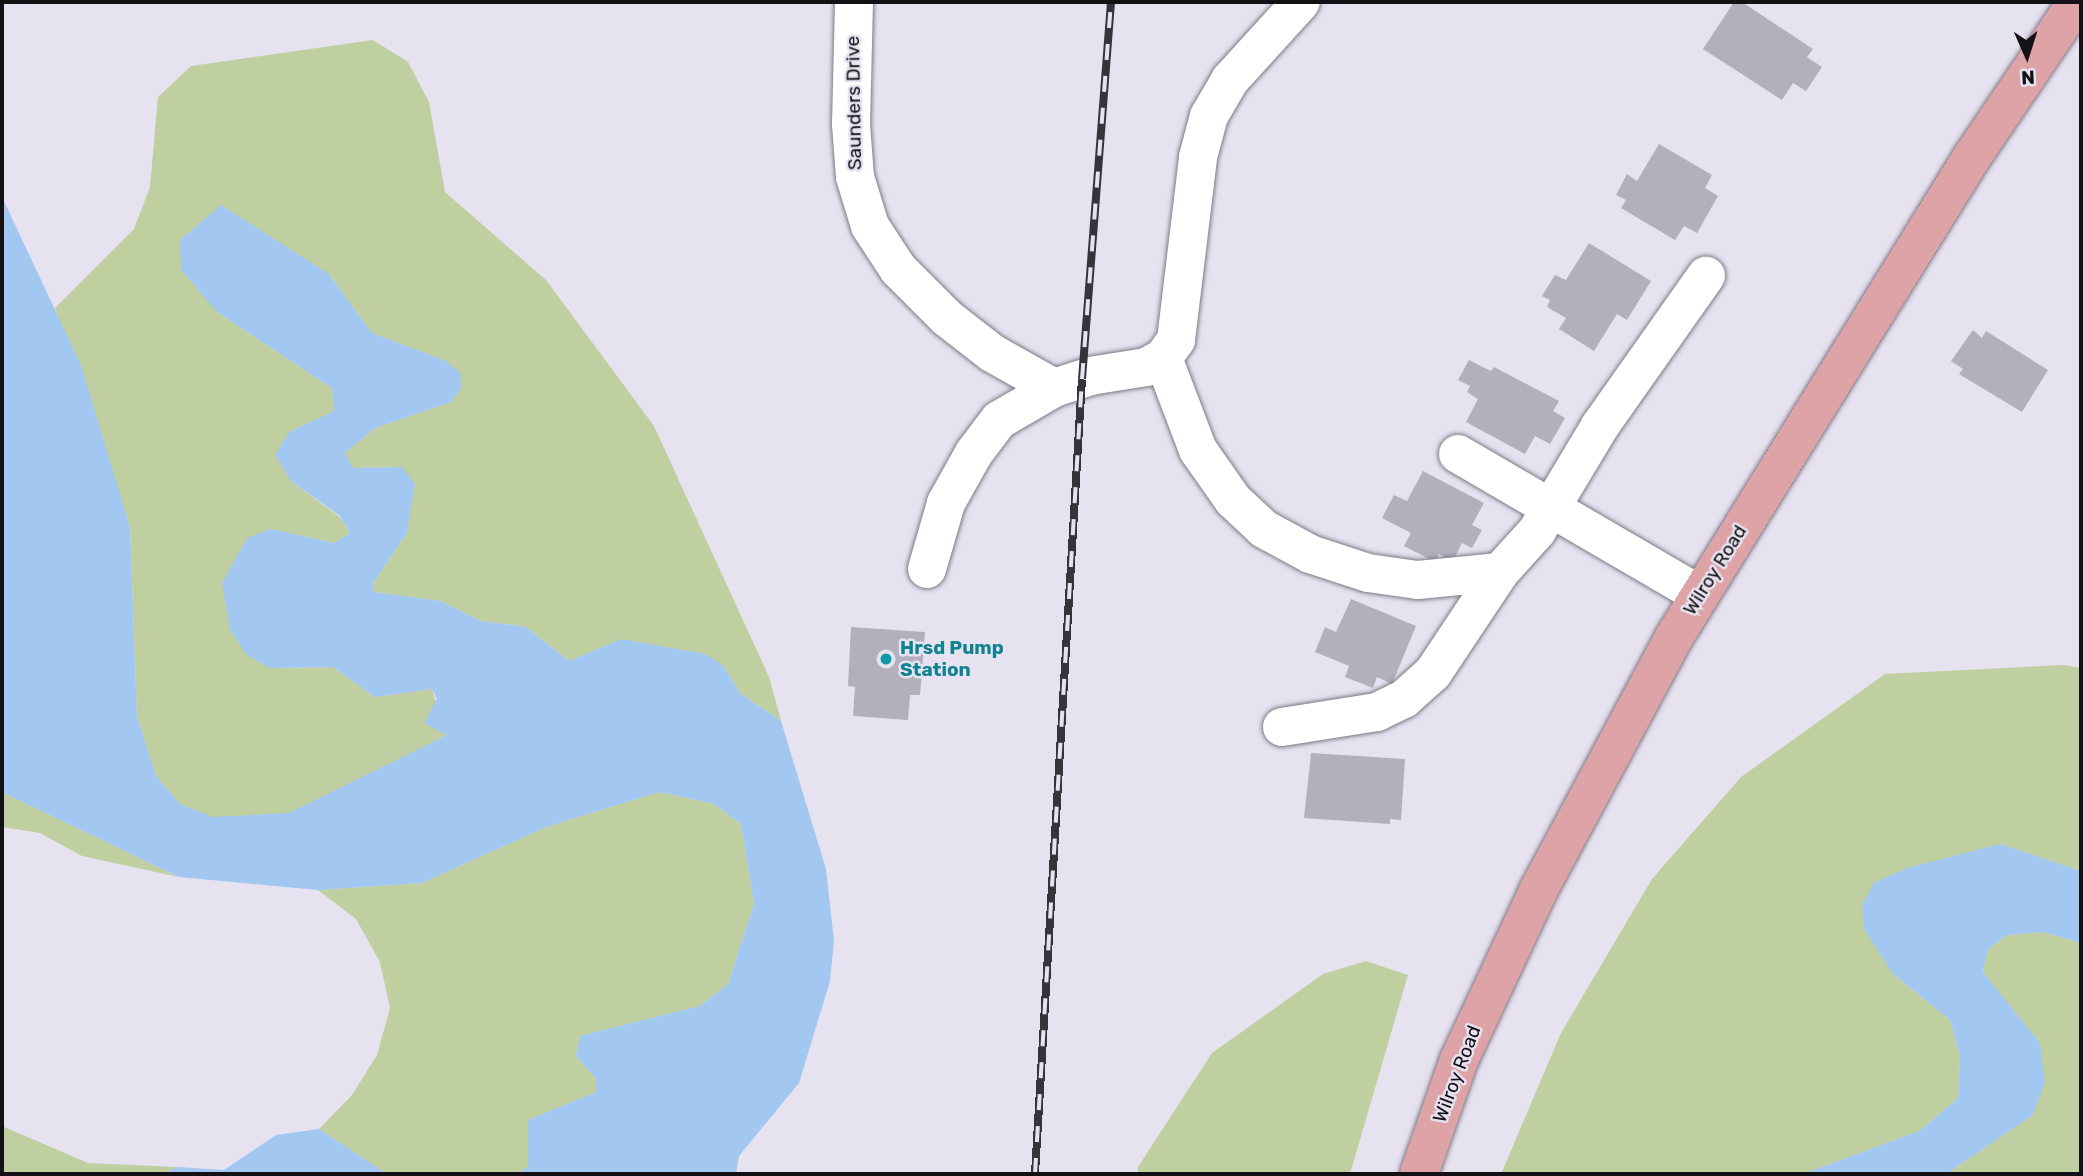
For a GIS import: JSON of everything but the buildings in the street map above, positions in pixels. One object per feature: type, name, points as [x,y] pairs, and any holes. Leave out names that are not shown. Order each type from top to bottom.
[{"type":"main road","name":"Wilroy Road","points":[[1419,1174],[1459,1060],[1538,891],[1700,595],[1972,157],[2077,2]]},
{"type":"street","name":"Saunders Drive","points":[[854,2],[852,137],[855,177],[870,226],[898,269],[947,318],[992,353],[1054,388]]},
{"type":"street","points":[[927,569],[946,503],[974,453],[1005,415],[1054,388],[1090,376],[1146,367],[1163,358],[1177,340],[1198,157],[1209,116],[1230,80],[1301,2]]},
{"type":"street","points":[[1282,727],[1377,712],[1404,699],[1433,673],[1500,572],[1552,506],[1600,426],[1706,276]]},
{"type":"street","points":[[1163,358],[1198,450],[1233,500],[1264,528],[1310,554],[1368,573],[1418,580],[1500,572]]},
{"type":"street","points":[[1458,454],[1552,506],[1700,595]]},
{"type":"green space","points":[[373,40],[408,62],[429,102],[445,192],[546,280],[654,426],[769,677],[781,721],[740,693],[722,664],[623,639],[569,661],[526,627],[481,621],[441,601],[374,592],[373,584],[407,533],[402,467],[353,468],[345,453],[375,428],[451,402],[446,361],[372,333],[329,274],[217,312],[332,388],[335,411],[289,432],[291,481],[340,517],[350,533],[335,543],[270,529],[269,668],[333,667],[375,697],[432,689],[447,735],[289,814],[212,818],[180,804],[156,777],[137,717],[130,527],[55,308],[134,229],[150,187],[158,97],[191,66]]},
{"type":"green space","points":[[2064,665],[2081,668],[2081,871],[2000,844],[1892,973],[1950,1020],[1960,1056],[1958,1098],[1919,1131],[1803,1174],[1501,1174],[1561,1033],[1652,879],[1741,777],[1885,674]]},
{"type":"green space","points":[[2,792],[179,877],[82,856],[40,833],[2,827]]},
{"type":"green space","points":[[659,792],[714,804],[741,824],[754,904],[728,984],[700,1006],[580,1036],[576,1056],[596,1079],[596,1092],[528,1120],[528,1166],[519,1174],[387,1174],[319,1129],[352,1095],[377,1055],[390,1008],[380,962],[356,919],[318,890],[422,883],[546,827]]},
{"type":"green space","points":[[2043,932],[2081,943],[2081,1174],[1946,1174],[2033,1115],[2040,1043],[1983,973],[1988,949],[2007,935]]},
{"type":"green space","points":[[1366,961],[1408,975],[1350,1174],[1138,1174],[1138,1167],[1212,1053],[1323,974]]},
{"type":"green space","points":[[2,1126],[88,1163],[177,1167],[164,1174],[2,1174]]},
{"type":"water","points":[[2,197],[81,365],[130,527],[137,717],[156,776],[180,804],[213,817],[289,813],[447,735],[424,723],[437,699],[432,689],[375,697],[333,667],[269,668],[246,654],[230,630],[222,583],[247,538],[270,529],[335,543],[350,533],[340,516],[291,481],[275,455],[289,432],[334,411],[332,388],[217,312],[181,270],[180,240],[221,205],[329,274],[372,333],[446,361],[461,374],[461,389],[451,402],[375,428],[345,453],[353,468],[402,467],[415,484],[407,533],[373,584],[374,592],[441,601],[481,621],[526,627],[569,661],[622,639],[705,654],[722,664],[740,693],[781,721],[826,869],[834,941],[830,981],[799,1083],[739,1156],[736,1174],[519,1174],[528,1166],[528,1120],[596,1092],[596,1079],[576,1056],[580,1036],[700,1006],[728,984],[754,904],[741,824],[714,804],[659,792],[546,827],[422,883],[318,890],[179,877],[2,792]]},
{"type":"water","points":[[2000,844],[2081,871],[2081,943],[2043,932],[2007,935],[1988,949],[1983,972],[2040,1043],[2045,1082],[2033,1115],[1946,1174],[1803,1174],[1919,1131],[1958,1098],[1960,1056],[1950,1020],[1892,973],[1864,929],[1862,905],[1874,883],[1907,868]]},
{"type":"water","points":[[319,1129],[387,1174],[164,1174],[177,1167],[224,1170],[276,1135]]},
{"type":"railway","points":[[1035,1174],[1082,379],[1111,2]]},
{"type":"place","name":"Hrsd Pump Station","points":[[886,659]]}]
